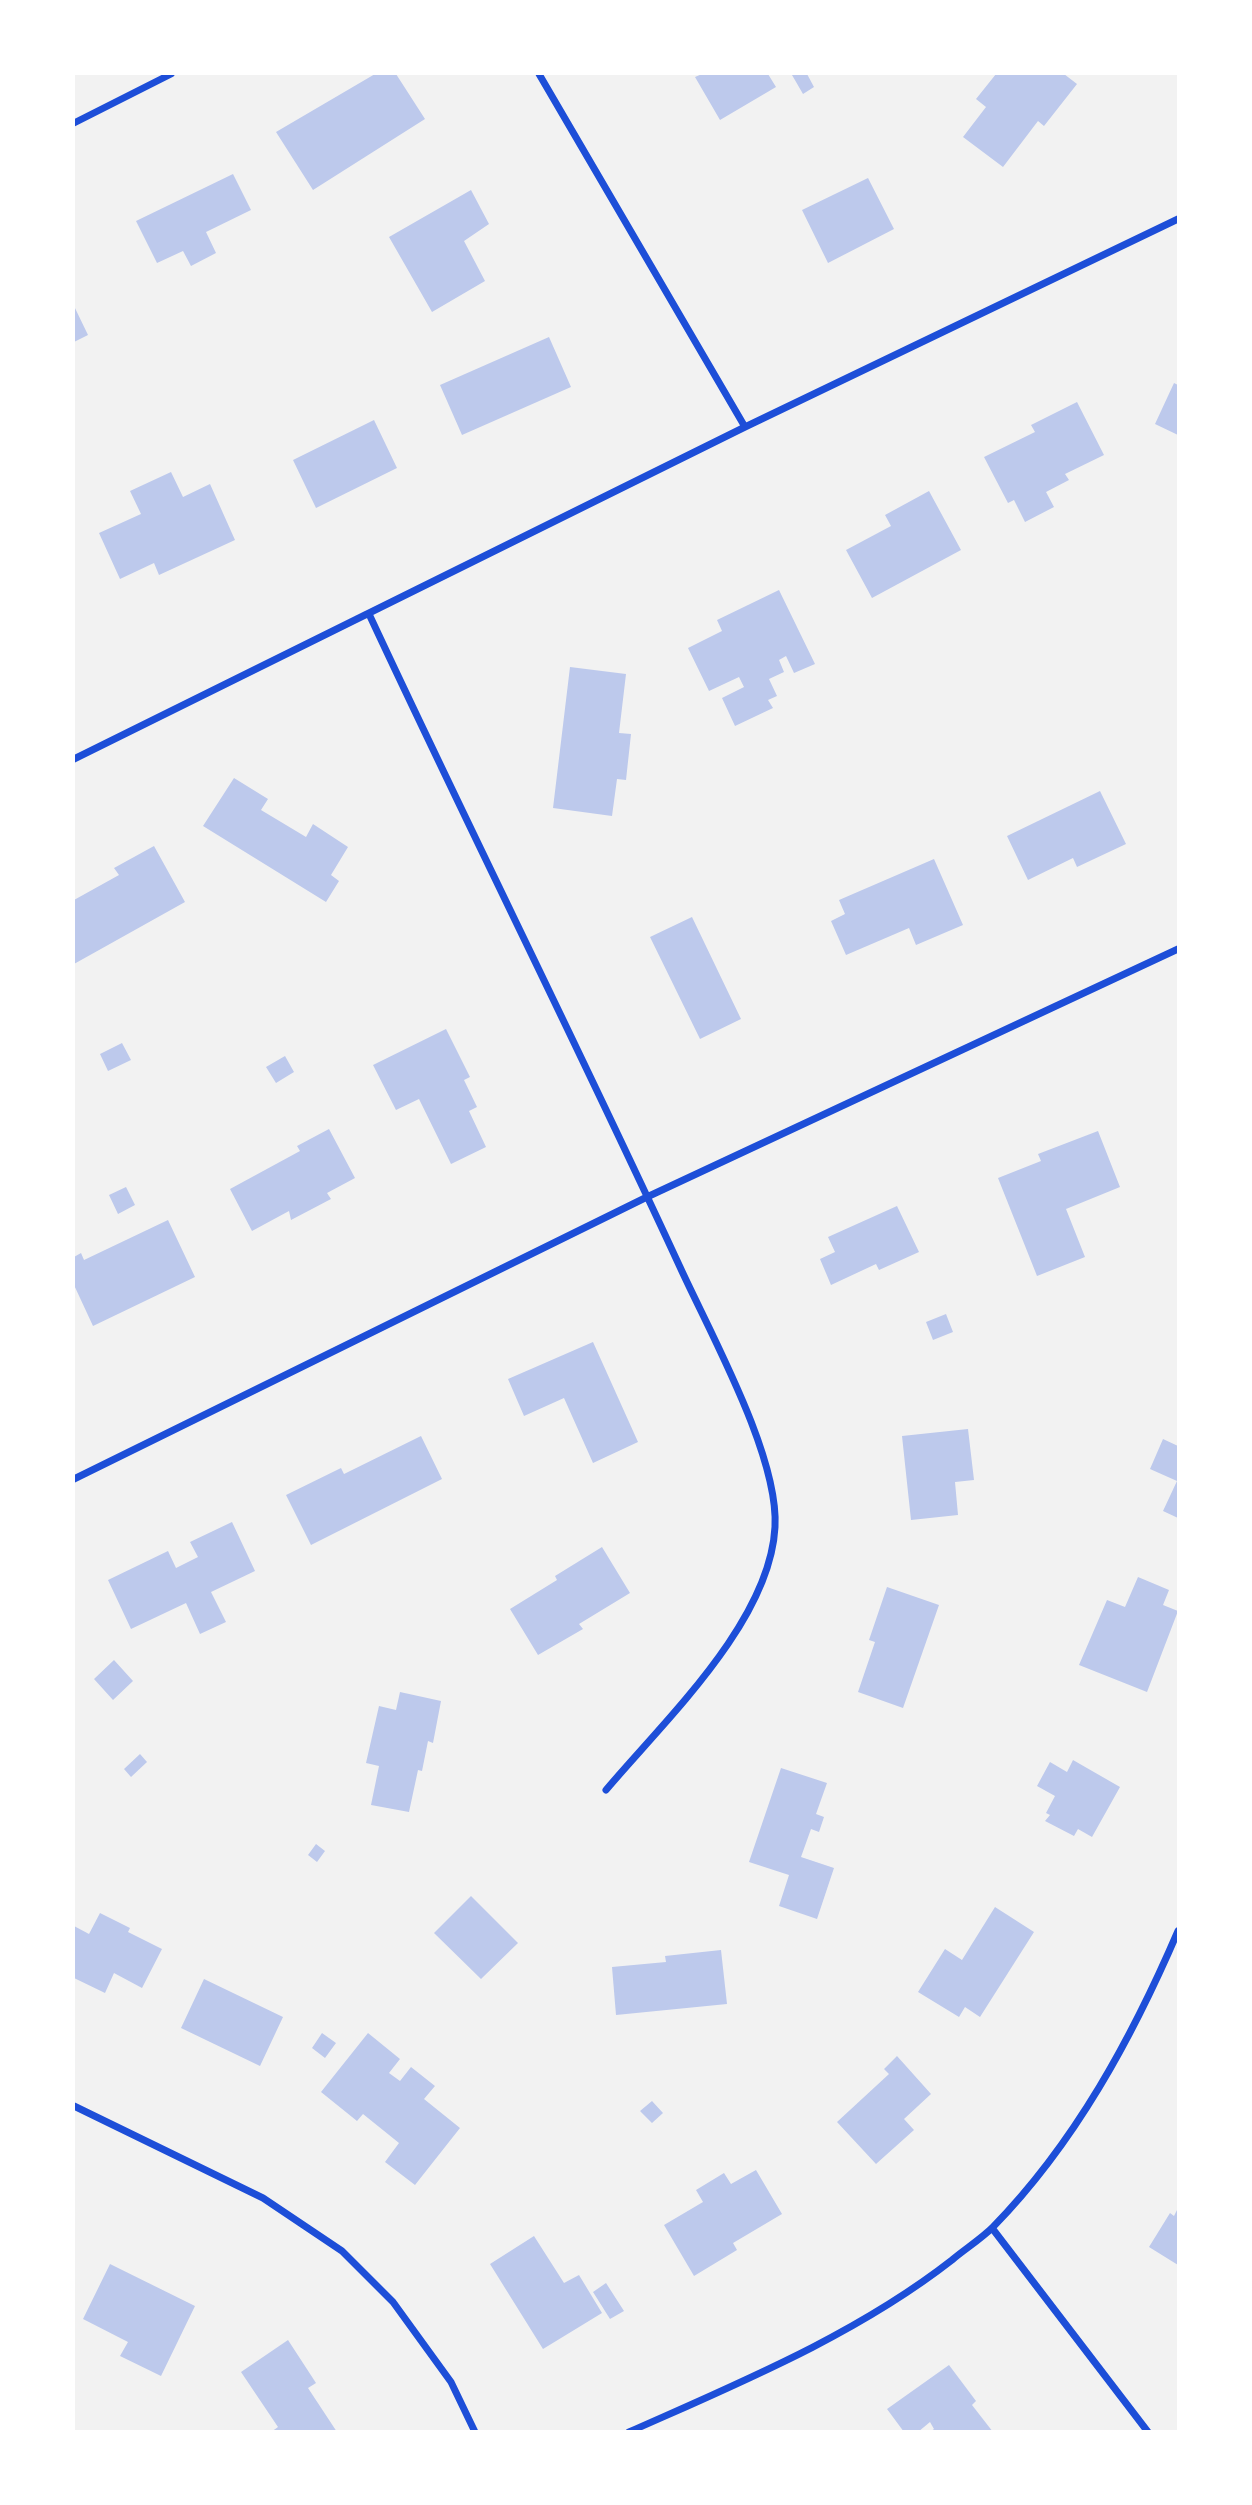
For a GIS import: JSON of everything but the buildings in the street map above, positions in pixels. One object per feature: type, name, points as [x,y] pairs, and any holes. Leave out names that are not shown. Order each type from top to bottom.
[{"type":"street","points":[[74,123],[171,74]]},
{"type":"street","points":[[539,74],[745,427]]},
{"type":"street","points":[[74,759],[745,427],[1178,219]]},
{"type":"street","points":[[369,614],[487,868],[647,1197],[741,1399],[769,1473],[775,1527],[761,1587],[728,1645],[606,1790]]},
{"type":"street","points":[[74,1479],[647,1197],[1178,949]]},
{"type":"street","points":[[629,2431],[827,2339],[916,2288],[992,2228],[1090,2105],[1156,1983],[1178,1931]]},
{"type":"street","points":[[74,2106],[263,2198],[342,2251],[393,2302],[451,2382],[475,2431]]},
{"type":"street","points":[[992,2228],[1147,2431]]}]
